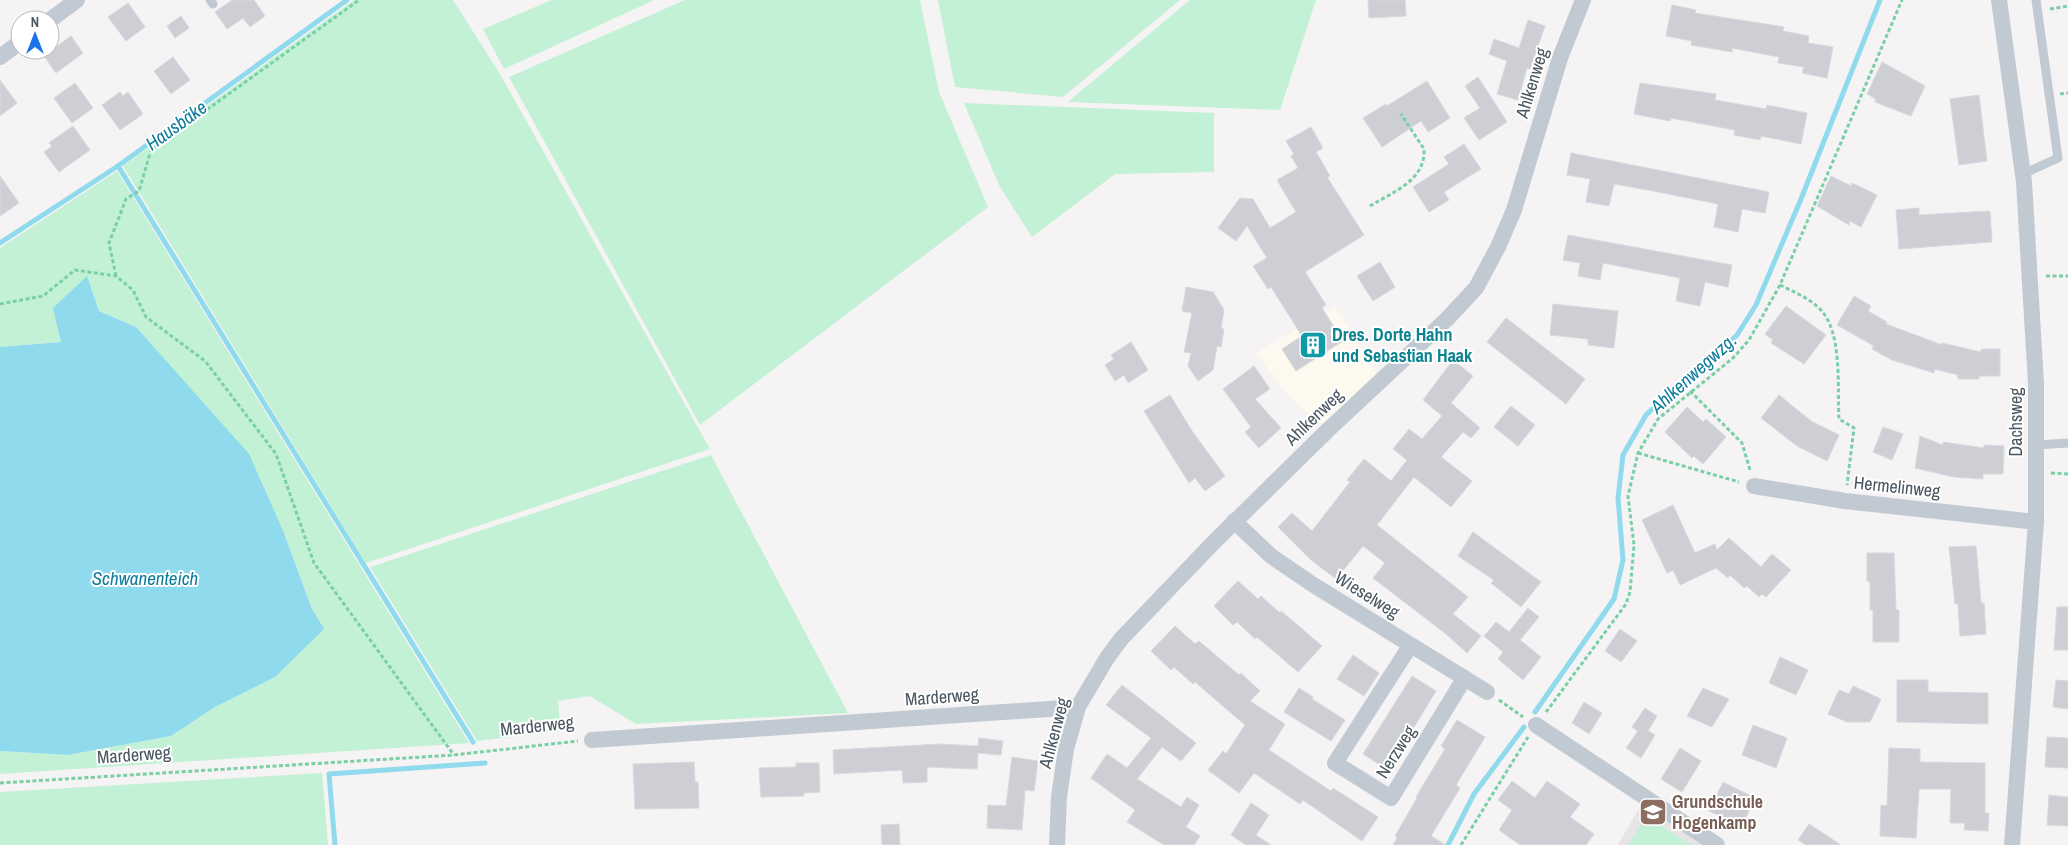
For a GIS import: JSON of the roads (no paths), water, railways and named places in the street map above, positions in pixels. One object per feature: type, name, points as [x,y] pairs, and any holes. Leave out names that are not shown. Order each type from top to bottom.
[{"type":"street","points":[[60,13],[77,0]]},
{"type":"street","name":"Ahlkenweg","points":[[1057,845],[1059,797],[1066,749],[1078,707],[1107,658],[1121,639],[1234,522],[1447,319],[1476,288],[1498,247],[1514,210],[1560,58],[1583,0]]},
{"type":"street","name":"Dachsweg","points":[[1999,0],[2023,174],[2036,384],[2036,522],[2012,845]]},
{"type":"street","name":"Hermelinweg","points":[[1754,486],[1845,501],[2036,522]]},
{"type":"street","name":"Wieselweg","points":[[1234,522],[1270,556],[1410,646],[1487,692]]},
{"type":"street","name":"Nerzweg","points":[[1410,646],[1335,763],[1391,798],[1464,679]]},
{"type":"street","name":"Marderweg","points":[[592,740],[1078,707]]},
{"type":"street","points":[[1536,725],[1717,845]]},
{"type":"lane","points":[[2023,174],[2058,158],[2036,0]]},
{"type":"lane","points":[[2036,444],[2068,443]]},
{"type":"water","name":"Schwanenteich","points":[[87,276],[99,311],[136,327],[249,454],[284,533],[312,609],[324,629],[275,677],[215,707],[171,736],[68,755],[0,751],[0,347],[61,342],[53,308]]},
{"type":"waterway","name":"Hausbäke","points":[[0,243],[118,166],[347,0]]},
{"type":"waterway","name":"Ahlkenwegwzg.","points":[[1535,712],[1614,599],[1623,560],[1618,498],[1623,455],[1646,415],[1688,376],[1713,359],[1737,335],[1756,305],[1801,199],[1880,0]]},
{"type":"waterway","points":[[118,166],[473,742]]},
{"type":"waterway","points":[[1448,845],[1474,794],[1524,727]]},
{"type":"waterway","points":[[335,845],[329,774],[485,763]]},
{"type":"place","name":"Dres. Dorte Hahn und Sebastian Haak","points":[[1313,345]]},
{"type":"place","name":"Grundschule Hogenkamp","points":[[1653,812]]}]
